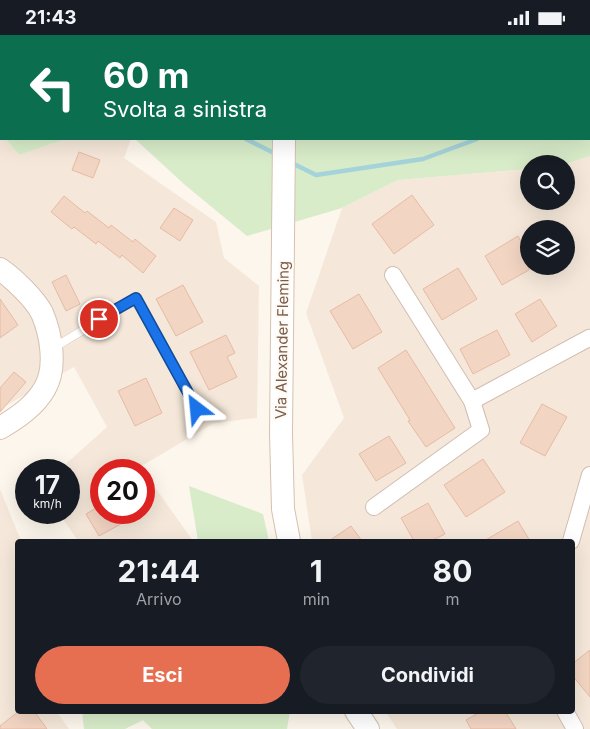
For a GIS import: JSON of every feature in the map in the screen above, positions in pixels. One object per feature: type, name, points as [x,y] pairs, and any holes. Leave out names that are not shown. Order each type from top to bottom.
[{"type":"main road","name":"Via Alexander Fleming","points":[[284,140],[281,434],[284,509],[289,539]]},
{"type":"main road","points":[[0,269],[26,294],[41,312],[51,350],[51,372],[46,387],[33,405],[0,428]]},
{"type":"main road","points":[[358,714],[368,729]]},
{"type":"street","points":[[374,507],[480,430],[472,401],[393,275]]},
{"type":"street","points":[[472,401],[590,339]]},
{"type":"street","points":[[573,539],[590,475]]},
{"type":"street","points":[[567,714],[575,729]]},
{"type":"lane","points":[[51,350],[136,298],[197,409]]},
{"type":"shaded area","points":[[0,140],[7,140],[19,155],[63,140],[131,140],[124,158],[216,222],[224,258],[259,286],[257,418],[214,423],[153,459],[90,459],[90,524],[155,524],[155,487],[192,539],[77,539],[66,524],[80,524],[80,459],[71,459],[107,427],[74,367],[0,409]]},
{"type":"shaded area","points":[[590,156],[590,729],[397,729],[387,714],[575,714],[575,539],[312,539],[302,475],[344,418],[306,313],[342,208],[398,180],[520,170],[520,210],[575,210],[575,161]]},
{"type":"shaded area","points":[[0,489],[20,539],[15,539],[15,714],[58,714],[69,729],[0,729]]},
{"type":"green space","points":[[7,140],[63,140],[19,155]]},
{"type":"green space","points":[[136,140],[590,140],[590,156],[575,161],[575,155],[520,155],[520,170],[398,180],[342,208],[247,236],[185,185]]},
{"type":"green space","points":[[189,486],[263,514],[269,539],[198,539]]},
{"type":"green space","points":[[82,714],[290,714],[287,729],[152,729],[143,720],[125,729],[84,729]]},
{"type":"building","points":[[79,152],[100,160],[93,178],[72,170]]},
{"type":"building","points":[[412,195],[434,225],[394,254],[372,224]]},
{"type":"building","points":[[64,196],[85,213],[87,211],[109,228],[111,225],[133,242],[135,239],[156,256],[143,273],[122,255],[120,258],[98,241],[96,244],[74,227],[72,229],[51,212]]},
{"type":"building","points":[[174,208],[193,220],[180,241],[160,228]]},
{"type":"building","points":[[518,236],[520,239],[520,275],[502,285],[485,256]]},
{"type":"building","points":[[458,268],[477,299],[442,320],[423,289]]},
{"type":"building","points":[[66,275],[80,304],[66,311],[52,282]]},
{"type":"building","points":[[183,285],[203,322],[176,336],[156,299]]},
{"type":"building","points":[[359,294],[382,332],[353,349],[330,311]]},
{"type":"building","points":[[0,299],[18,325],[0,338]]},
{"type":"building","points":[[540,299],[557,326],[532,342],[515,314]]},
{"type":"building","points":[[497,330],[510,355],[473,374],[460,349]]},
{"type":"building","points":[[226,335],[235,353],[227,357],[237,377],[209,390],[190,352]]},
{"type":"building","points":[[406,350],[455,428],[426,447],[408,421],[410,420],[378,368]]},
{"type":"building","points":[[14,372],[26,382],[0,412],[0,388]]},
{"type":"building","points":[[146,378],[162,413],[135,426],[118,391]]},
{"type":"building","points":[[542,404],[567,417],[545,456],[520,443]]},
{"type":"building","points":[[389,436],[406,463],[376,481],[359,454]]},
{"type":"building","points":[[483,459],[505,492],[466,517],[444,485]]},
{"type":"building","points":[[428,503],[445,534],[435,539],[413,539],[401,518]]},
{"type":"building","points":[[90,512],[90,521],[86,514]]},
{"type":"building","points":[[518,521],[529,539],[487,539]]},
{"type":"building","points":[[92,524],[121,524],[99,536]]},
{"type":"building","points":[[351,526],[361,539],[332,539]]},
{"type":"building","points":[[590,650],[590,697],[575,679],[575,662]]},
{"type":"building","points":[[15,714],[36,714],[47,729],[0,729],[0,726]]},
{"type":"building","points":[[477,714],[507,714],[516,729],[471,729],[466,720]]},
{"type":"waterway","points":[[248,140],[276,154]]},
{"type":"waterway","points":[[292,163],[316,175],[423,159],[474,140]]},
{"type":"route","points":[[99,319],[136,298],[197,409]]}]
